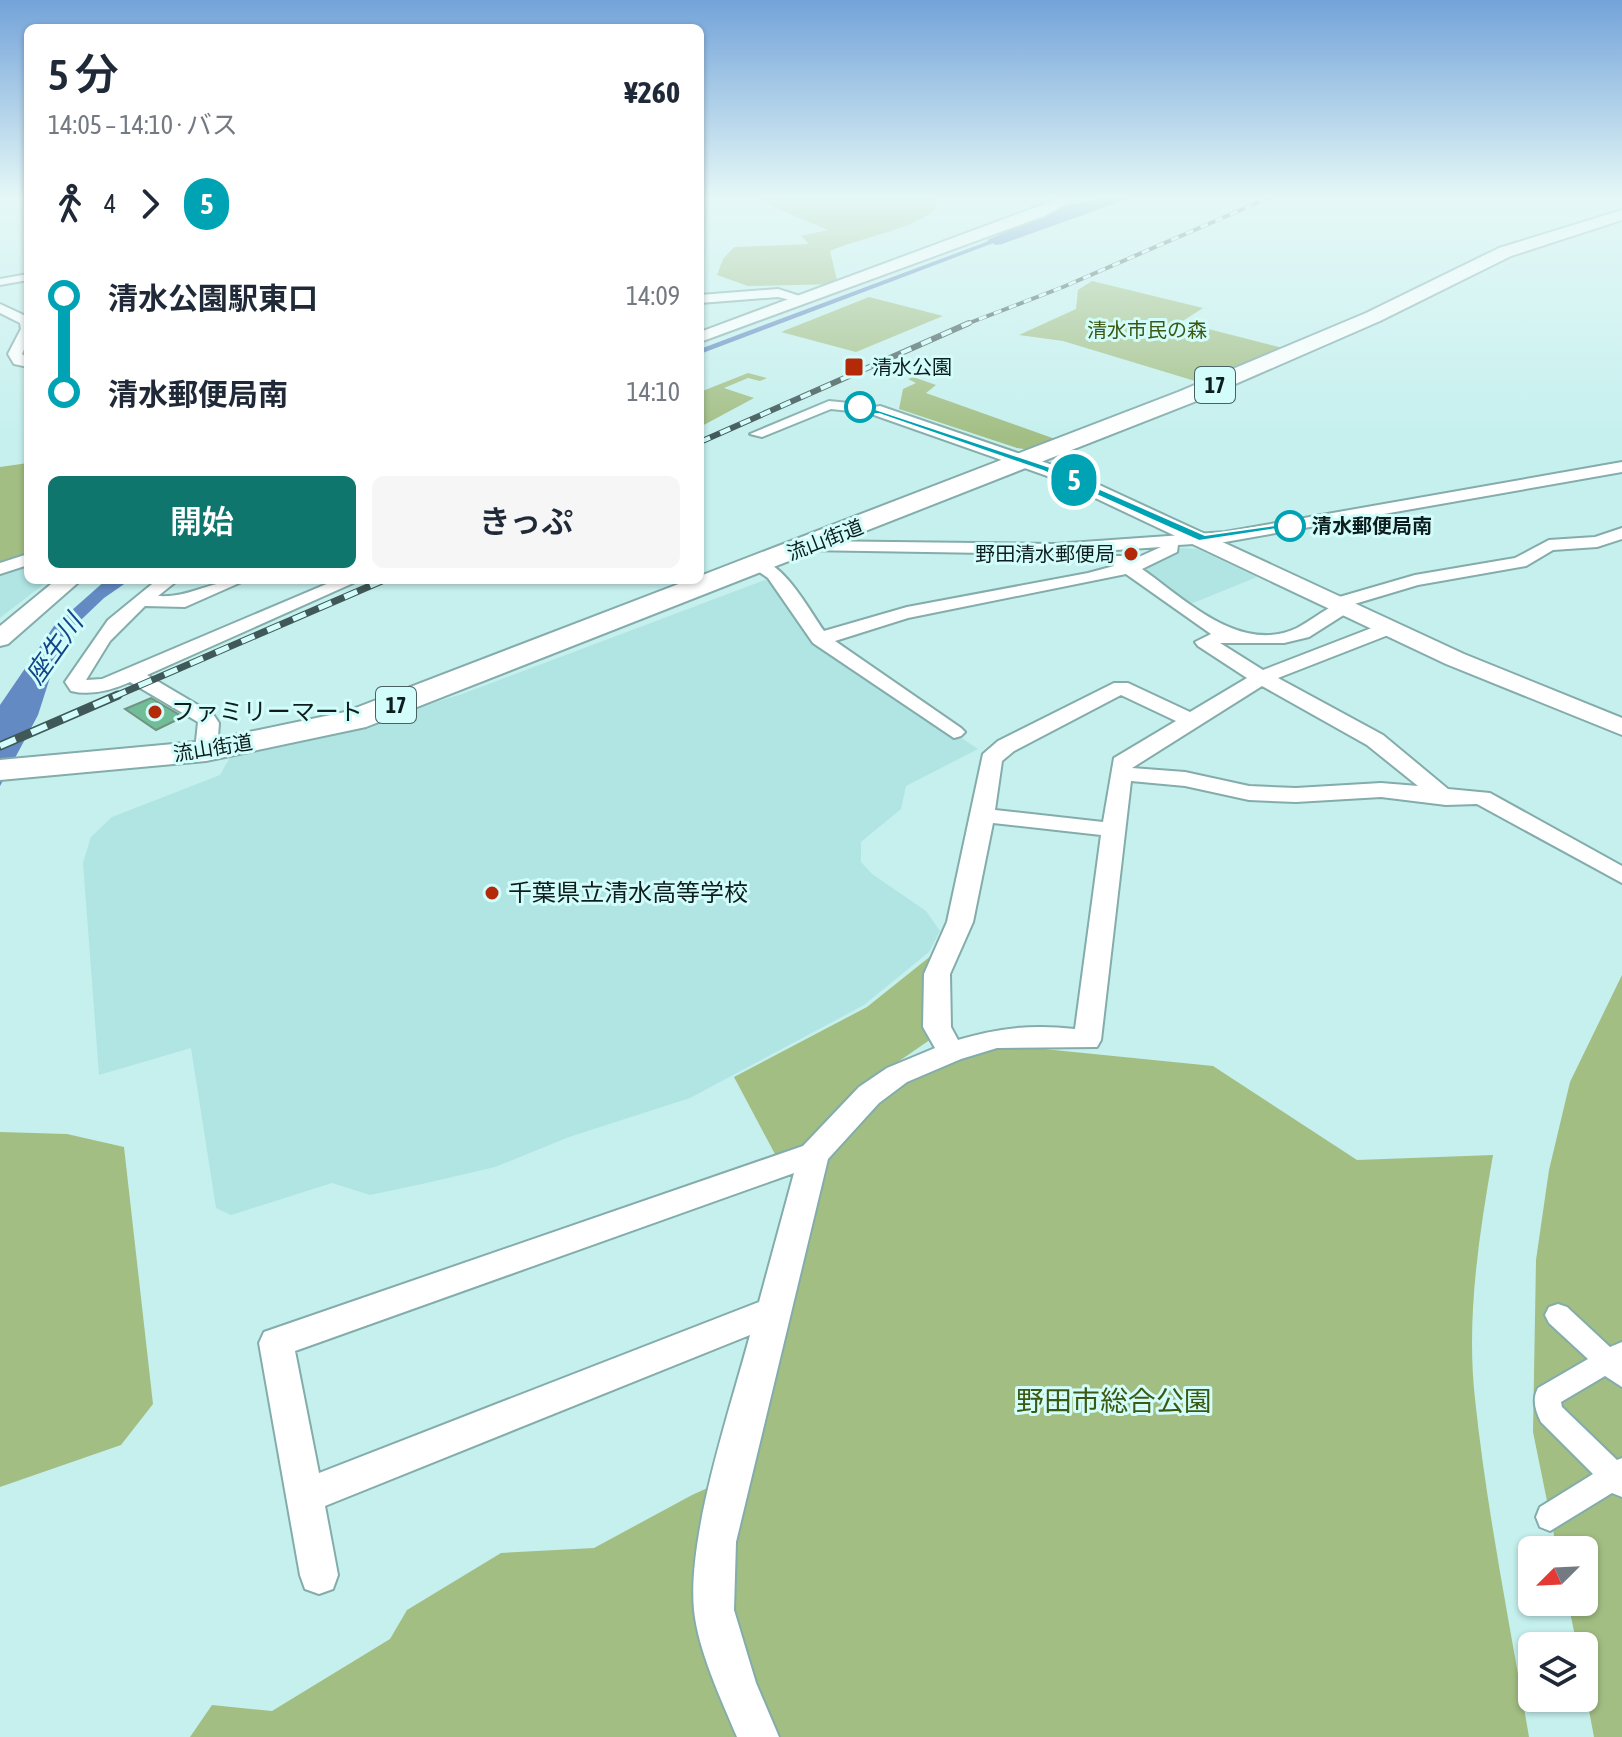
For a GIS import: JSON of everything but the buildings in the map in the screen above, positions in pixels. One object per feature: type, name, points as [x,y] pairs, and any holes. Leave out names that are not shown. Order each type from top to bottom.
[{"type":"main road","name":"流山街道","points":[[6,769],[206,751],[354,720],[810,546],[1284,356],[1455,277]]},
{"type":"street","points":[[704,336],[863,277]]},
{"type":"street","points":[[0,282],[24,278]]},
{"type":"street","points":[[704,299],[778,293],[803,299]]},
{"type":"street","points":[[0,308],[24,320]]},
{"type":"street","points":[[24,327],[15,354],[19,361],[24,362]]},
{"type":"street","points":[[757,434],[829,405],[859,408],[873,404],[881,407],[880,411],[1023,460],[1203,539],[1396,631],[1622,727]]},
{"type":"street","points":[[810,546],[899,549],[1104,547],[1203,539],[1388,511],[1622,467]]},
{"type":"street","points":[[1446,798],[1406,762],[1375,740],[1262,678],[1205,642],[1225,635],[1262,639],[1302,633],[1340,606],[1415,580],[1520,562],[1549,545],[1597,542],[1622,533]]},
{"type":"street","points":[[820,639],[905,613],[976,603],[1126,567],[1171,549],[1169,542]]},
{"type":"street","points":[[1104,547],[1126,567],[1225,635]]},
{"type":"street","points":[[0,569],[24,560]]},
{"type":"street","points":[[761,565],[774,574],[820,639],[954,732]]},
{"type":"street","points":[[0,639],[27,612],[65,584]]},
{"type":"street","points":[[163,584],[108,629],[89,654],[75,682],[88,689],[131,674],[342,584]]},
{"type":"street","points":[[140,600],[179,603],[227,584]]},
{"type":"street","points":[[1396,631],[1419,649],[1460,671],[1622,739]]},
{"type":"street","points":[[319,1575],[276,1343],[814,1154],[869,1095],[897,1075],[951,1052],[996,1038],[1044,1035],[1087,1040],[1122,763],[1262,678],[1396,631],[1440,644],[1622,716]]},
{"type":"street","points":[[131,674],[206,718],[209,723],[206,751]]},
{"type":"street","points":[[951,1052],[937,1027],[937,974],[960,922],[983,815],[991,759],[1006,746],[1121,687],[1190,720]]},
{"type":"street","points":[[1121,774],[1185,779],[1249,793],[1296,795],[1381,790],[1446,798],[1482,798],[1622,876]]},
{"type":"street","points":[[983,815],[1114,830]]},
{"type":"street","points":[[758,1737],[736,1685],[714,1610],[717,1542],[814,1154]]},
{"type":"street","points":[[306,1496],[773,1311]]},
{"type":"street","points":[[1550,1517],[1619,1477],[1550,1413],[1547,1396],[1617,1363],[1558,1315]]},
{"type":"shaded area","points":[[1181,548],[1197,549],[1257,577],[1188,605],[1136,570],[1138,566]]},
{"type":"shaded area","points":[[24,566],[24,584],[44,584],[0,618],[0,573]]},
{"type":"shaded area","name":"千葉県立清水高等学校","points":[[770,578],[820,644],[978,749],[906,786],[901,809],[861,842],[861,862],[872,874],[926,911],[940,931],[929,952],[864,1005],[690,1098],[569,1137],[495,1167],[431,1182],[370,1195],[332,1183],[231,1215],[216,1208],[191,1048],[99,1075],[83,863],[91,837],[112,817],[220,775],[232,754],[351,728],[462,694]]},
{"type":"green space","points":[[723,277],[836,277],[838,284],[748,286]]},
{"type":"green space","name":"清水市民の森","points":[[1092,281],[1203,308],[1181,322],[1287,349],[1205,384],[1063,341],[1019,335],[1076,309],[1078,290]]},
{"type":"green space","points":[[869,297],[943,316],[856,352],[781,332]]},
{"type":"green space","points":[[748,373],[767,378],[760,381],[748,378],[724,388],[754,398],[704,425],[704,390]]},
{"type":"green space","points":[[913,377],[936,385],[926,393],[1058,440],[1031,450],[1017,448],[899,409],[903,389],[916,383],[908,379]]},
{"type":"green space","points":[[24,464],[24,557],[0,565],[0,467]]},
{"type":"green space","points":[[932,955],[925,1021],[934,1037],[850,1095],[813,1143],[776,1156],[734,1077],[867,1007]]},
{"type":"green space","points":[[1622,975],[1622,1737],[1594,1737],[1589,1712],[1598,1712],[1598,1632],[1574,1632],[1571,1616],[1598,1616],[1598,1536],[1554,1536],[1533,1432],[1536,1260],[1549,1170],[1570,1082]]},
{"type":"green space","name":"野田市総合公園","points":[[1024,1047],[1213,1066],[1357,1160],[1493,1155],[1475,1277],[1473,1369],[1486,1484],[1518,1675],[1518,1712],[1525,1712],[1529,1737],[190,1737],[212,1705],[272,1711],[390,1639],[407,1610],[501,1553],[594,1548],[692,1495],[754,1467],[824,1169],[864,1115],[896,1087],[957,1057]]},
{"type":"green space","points":[[0,1132],[67,1134],[124,1147],[153,1404],[121,1445],[0,1487]]},
{"type":"water","points":[[892,277],[903,277],[704,352],[704,348]]},
{"type":"water","name":"座生川","points":[[101,584],[124,584],[104,598],[63,637],[38,715],[0,786],[0,705],[54,626]]},
{"type":"railway","points":[[968,324],[1086,277]]},
{"type":"railway","points":[[704,440],[968,324]]},
{"type":"railway","points":[[113,697],[375,584]]},
{"type":"railway","points":[[0,746],[118,695]]},
{"type":"bus line","name":"5","points":[[860,407],[864,412],[880,411],[1060,474],[1203,539],[1290,526]]},
{"type":"place","name":"清水公園","points":[[854,367]]},
{"type":"place","name":"清水郵便局南","points":[[1290,526]]},
{"type":"place","name":"野田清水郵便局","points":[[1131,554]]},
{"type":"place","name":"ファミリーマート","points":[[155,712]]},
{"type":"place","name":"千葉県立清水高等学校","points":[[492,893]]}]
